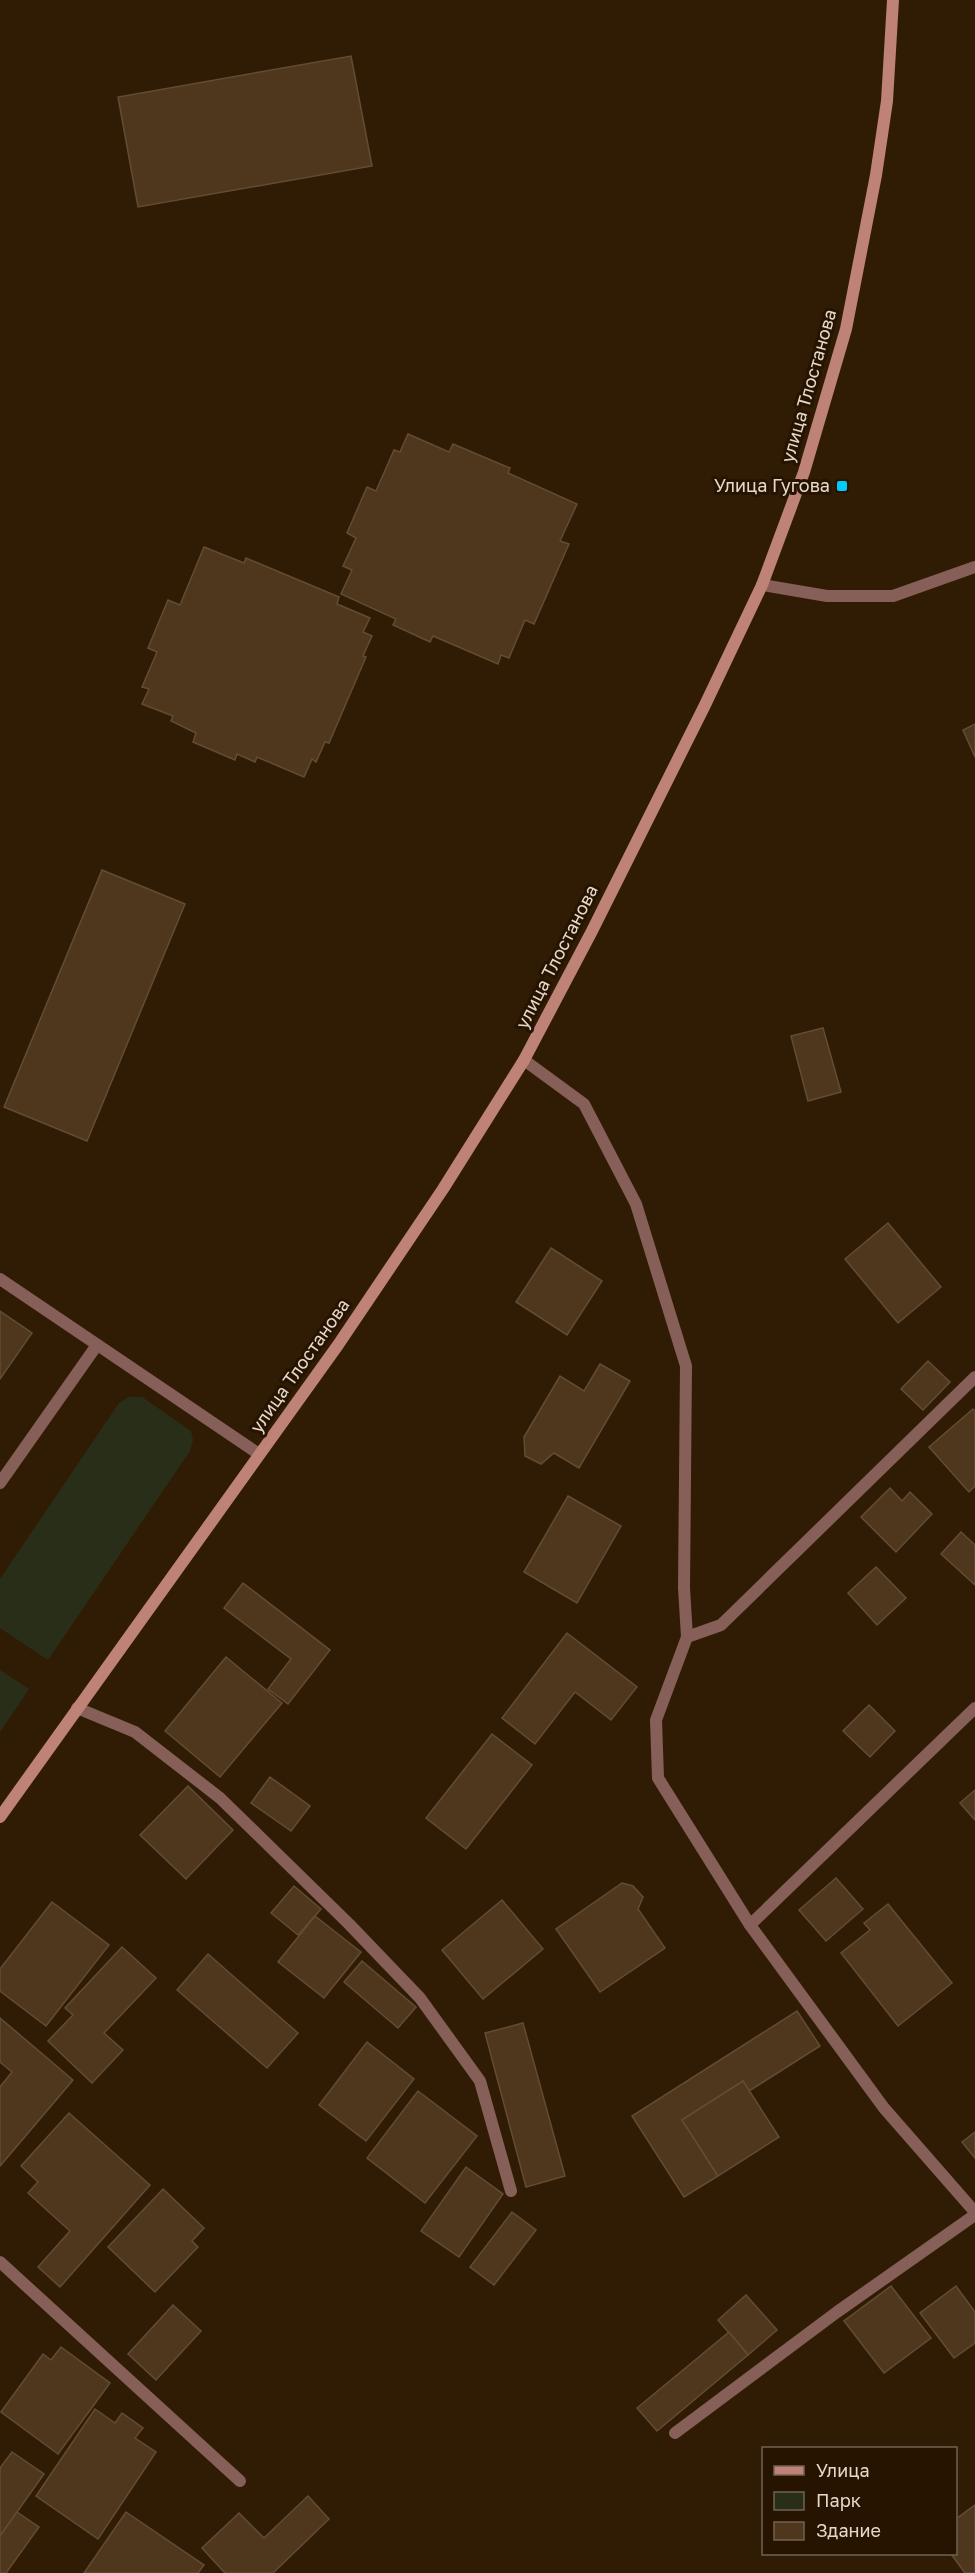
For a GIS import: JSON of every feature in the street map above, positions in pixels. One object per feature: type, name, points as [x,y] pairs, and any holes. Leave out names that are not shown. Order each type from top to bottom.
[{"type":"main road","name":"улица Тлостанова","points":[[0,1817],[345,1335],[443,1189],[524,1060],[592,931],[762,585],[804,472],[846,329],[876,175],[887,101],[893,0]]},
{"type":"street","points":[[762,585],[827,596],[893,596],[975,567]]},
{"type":"street","points":[[524,1060],[584,1104],[636,1204],[686,1366],[684,1588],[687,1637],[656,1720],[658,1778],[750,1925],[884,2108],[975,2213],[675,2433]]},
{"type":"street","points":[[0,1279],[259,1455]]},
{"type":"street","points":[[0,1484],[97,1345]]},
{"type":"street","points":[[687,1637],[721,1625],[975,1377]]},
{"type":"street","points":[[77,1708],[135,1732],[220,1798],[349,1924],[420,1998],[480,2081],[511,2191]]},
{"type":"street","points":[[750,1925],[975,1708]]},
{"type":"street","points":[[0,2262],[240,2481]]},
{"type":"green space","points":[[129,1397],[142,1397],[191,1431],[193,1440],[190,1451],[48,1660],[0,1628],[0,1579],[119,1403]]},
{"type":"green space","points":[[0,1670],[29,1689],[0,1732]]},
{"type":"building","points":[[351,56],[372,166],[138,207],[118,97]]},
{"type":"building","points":[[408,434],[449,452],[453,444],[510,468],[508,473],[577,504],[560,541],[569,544],[534,624],[525,620],[509,658],[501,655],[498,664],[433,636],[430,642],[393,625],[396,619],[341,594],[352,570],[343,566],[356,538],[347,533],[367,487],[376,491],[394,450],[400,452]]},
{"type":"building","points":[[204,547],[244,563],[246,558],[339,597],[337,604],[370,618],[363,632],[372,636],[363,656],[366,657],[329,743],[325,742],[316,762],[312,759],[304,777],[257,757],[255,762],[237,754],[235,760],[193,742],[196,733],[171,721],[173,716],[142,704],[149,689],[142,687],[157,652],[148,648],[168,600],[180,605]]},
{"type":"building","points":[[975,724],[975,757],[963,730]]},
{"type":"building","points":[[102,870],[185,904],[87,1141],[4,1107]]},
{"type":"building","points":[[823,1028],[841,1092],[808,1101],[791,1036]]},
{"type":"building","points":[[888,1223],[941,1287],[898,1323],[845,1259]]},
{"type":"building","points":[[551,1248],[602,1281],[567,1335],[516,1302]]},
{"type":"building","points":[[0,1311],[32,1333],[0,1379]]},
{"type":"building","points":[[928,1361],[950,1382],[923,1410],[901,1389]]},
{"type":"building","points":[[600,1364],[630,1381],[579,1468],[554,1453],[541,1464],[525,1456],[524,1437],[560,1376],[584,1391]]},
{"type":"building","points":[[973,1409],[975,1411],[975,1486],[969,1492],[929,1447]]},
{"type":"building","points":[[890,1488],[902,1501],[910,1492],[932,1514],[896,1552],[861,1517]]},
{"type":"building","points":[[568,1496],[621,1526],[577,1603],[524,1572]]},
{"type":"building","points":[[961,1532],[975,1545],[975,1585],[941,1554]]},
{"type":"building","points":[[876,1567],[906,1598],[877,1625],[848,1593]]},
{"type":"building","points":[[243,1583],[330,1650],[288,1704],[268,1689],[291,1659],[224,1608]]},
{"type":"building","points":[[567,1633],[637,1687],[611,1720],[575,1692],[535,1744],[502,1718]]},
{"type":"building","points":[[226,1657],[282,1703],[220,1777],[165,1731]]},
{"type":"building","points":[[869,1705],[895,1731],[870,1757],[843,1731]]},
{"type":"building","points":[[492,1734],[532,1765],[466,1849],[426,1818]]},
{"type":"building","points":[[270,1777],[310,1806],[291,1831],[251,1803]]},
{"type":"building","points":[[188,1786],[233,1830],[186,1879],[140,1835]]},
{"type":"building","points":[[975,1790],[975,1820],[960,1803]]},
{"type":"building","points":[[836,1878],[863,1909],[826,1941],[799,1910]]},
{"type":"building","points":[[622,1883],[633,1886],[643,1897],[638,1909],[665,1948],[600,1992],[556,1929]]},
{"type":"building","points":[[294,1886],[321,1909],[298,1935],[271,1913]]},
{"type":"building","points":[[502,1900],[543,1949],[483,1999],[442,1950]]},
{"type":"building","points":[[52,1902],[109,1945],[46,2026],[0,1991],[0,1969]]},
{"type":"building","points":[[888,1904],[952,1983],[898,2026],[841,1953],[870,1930],[864,1923]]},
{"type":"building","points":[[315,1916],[361,1952],[324,1998],[278,1962]]},
{"type":"building","points":[[122,1947],[156,1978],[104,2033],[123,2050],[92,2083],[48,2041],[73,2015],[65,2008]]},
{"type":"building","points":[[208,1954],[298,2033],[267,2068],[177,1990]]},
{"type":"building","points":[[362,1961],[416,2007],[398,2028],[344,1982]]},
{"type":"building","points":[[797,2011],[820,2046],[749,2091],[743,2081],[682,2120],[718,2176],[684,2197],[632,2116]]},
{"type":"building","points":[[0,2018],[73,2080],[0,2166],[0,2087],[12,2072],[0,2062]]},
{"type":"building","points":[[523,2023],[565,2176],[526,2187],[485,2033]]},
{"type":"building","points":[[367,2042],[414,2079],[366,2141],[319,2105]]},
{"type":"building","points":[[743,2081],[779,2137],[718,2176],[682,2120]]},
{"type":"building","points":[[418,2091],[477,2136],[425,2203],[367,2158]]},
{"type":"building","points":[[69,2113],[150,2185],[60,2287],[38,2267],[70,2231],[28,2193],[38,2182],[21,2166]]},
{"type":"building","points":[[975,2132],[975,2158],[962,2142]]},
{"type":"building","points":[[466,2167],[503,2194],[459,2257],[421,2231]]},
{"type":"building","points":[[163,2189],[204,2228],[192,2241],[198,2247],[155,2292],[108,2247]]},
{"type":"building","points":[[512,2212],[536,2230],[494,2285],[470,2267]]},
{"type":"building","points":[[891,2286],[931,2338],[884,2373],[844,2321]]},
{"type":"building","points":[[956,2286],[975,2312],[975,2343],[954,2358],[920,2313]]},
{"type":"building","points":[[746,2295],[777,2330],[748,2355],[718,2320]]},
{"type":"building","points":[[173,2305],[201,2331],[156,2380],[128,2354]]},
{"type":"building","points":[[729,2332],[748,2355],[657,2431],[637,2408]]},
{"type":"building","points":[[61,2347],[110,2383],[58,2454],[1,2412],[43,2354],[51,2360]]},
{"type":"building","points":[[95,2409],[115,2423],[122,2413],[143,2428],[135,2438],[156,2452],[98,2539],[36,2496]]},
{"type":"building","points":[[12,2452],[44,2474],[0,2536],[0,2468]]},
{"type":"building","points":[[308,2496],[329,2519],[273,2573],[225,2573],[202,2548],[239,2513],[264,2538]]},
{"type":"building","points":[[975,2505],[975,2573],[965,2573],[952,2555],[957,2555],[957,2518]]},
{"type":"building","points":[[17,2512],[39,2527],[6,2573],[0,2573],[0,2536]]},
{"type":"building","points":[[126,2512],[204,2565],[198,2573],[84,2573]]},
{"type":"place","name":"Улица Гугова","points":[[842,486]]}]
